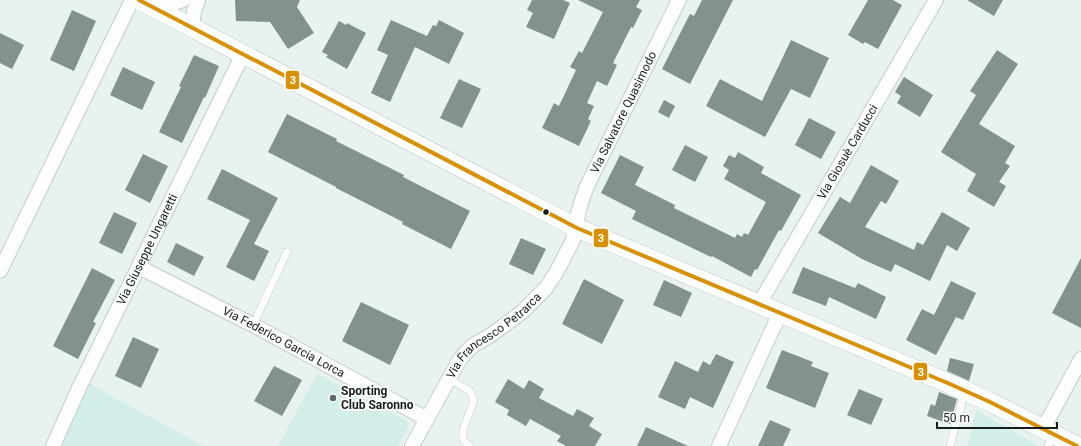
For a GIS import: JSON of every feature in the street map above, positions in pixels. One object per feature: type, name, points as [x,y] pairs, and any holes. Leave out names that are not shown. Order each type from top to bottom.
[{"type":"street","points":[[0,271],[132,0]]},
{"type":"street","points":[[140,0],[577,228],[966,391],[990,402],[1048,436],[1077,446]]},
{"type":"street","points":[[157,9],[184,0]]},
{"type":"street","points":[[192,27],[194,11],[198,0]]},
{"type":"street","name":"Via Salvatore Quasimodo","points":[[577,228],[578,213],[587,186],[679,0]]},
{"type":"street","name":"Via Giosuè Carducci","points":[[759,304],[936,0]]},
{"type":"street","name":"Via Giuseppe Ungaretti","points":[[52,446],[78,388],[243,54]]},
{"type":"street","name":"Via Francesco Petrarca","points":[[412,446],[460,359],[472,346],[492,335],[522,312],[546,288],[566,256],[577,228]]},
{"type":"street","name":"Via Federico Garcia Lorca","points":[[139,267],[253,325],[427,419]]},
{"type":"street","points":[[719,446],[780,313]]},
{"type":"street","points":[[1048,436],[1081,359]]},
{"type":"lane","points":[[253,325],[287,252]]},
{"type":"lane","points":[[449,378],[470,391],[474,400],[463,430],[463,440],[469,446]]},
{"type":"lane","points":[[950,446],[966,391]]},
{"type":"green space","name":"Sporting Club Saronno","points":[[317,374],[410,423],[398,446],[278,446]]},
{"type":"green space","points":[[90,384],[203,446],[60,446]]},
{"type":"green space","points":[[976,410],[1036,444],[1035,446],[967,446]]},
{"type":"building","points":[[235,0],[300,0],[297,7],[314,33],[288,49],[270,22],[236,21]]},
{"type":"building","points":[[532,0],[563,0],[570,3],[554,39],[526,27],[533,13],[527,10]]},
{"type":"building","points":[[578,0],[640,0],[636,7],[642,10],[633,28],[631,27],[613,63],[617,65],[607,86],[597,81],[587,103],[594,106],[588,119],[591,121],[579,146],[542,128],[554,103],[559,106],[576,70],[570,67],[579,51],[582,53],[603,12]]},
{"type":"building","points":[[702,0],[733,0],[690,84],[662,69],[690,14],[694,16]]},
{"type":"building","points":[[868,0],[893,0],[902,5],[878,49],[865,42],[863,44],[848,35]]},
{"type":"building","points":[[967,0],[1003,0],[994,16]]},
{"type":"building","points":[[72,10],[96,21],[74,71],[50,60]]},
{"type":"building","points":[[391,20],[427,36],[433,25],[436,26],[439,20],[464,33],[449,64],[415,47],[390,102],[371,93],[388,55],[377,50]]},
{"type":"building","points":[[339,21],[346,25],[347,23],[366,33],[347,69],[326,57],[328,55],[322,52]]},
{"type":"building","points":[[0,33],[24,45],[12,69],[0,63]]},
{"type":"building","points":[[791,40],[829,58],[810,98],[791,89],[765,137],[706,106],[720,79],[762,101]]},
{"type":"building","points":[[997,50],[1018,64],[979,124],[1015,146],[1005,163],[1010,166],[999,182],[1006,186],[994,207],[967,191],[976,174],[941,152],[976,95],[970,91]]},
{"type":"building","points":[[194,55],[219,66],[205,98],[204,97],[182,143],[159,132],[181,87],[179,86]]},
{"type":"building","points":[[123,67],[155,82],[142,110],[110,95]]},
{"type":"building","points":[[904,77],[933,95],[920,117],[897,103],[901,96],[895,92]]},
{"type":"building","points":[[459,79],[481,89],[462,128],[440,118]]},
{"type":"building","points":[[664,100],[675,106],[669,118],[658,112]]},
{"type":"building","points":[[287,114],[337,139],[336,141],[404,175],[403,177],[470,211],[451,249],[402,224],[403,222],[268,152]]},
{"type":"building","points":[[809,118],[836,132],[821,159],[795,145]]},
{"type":"building","points":[[685,145],[708,157],[695,182],[672,170]]},
{"type":"building","points":[[738,152],[764,167],[761,173],[801,195],[781,231],[779,230],[757,270],[755,269],[751,277],[712,256],[711,257],[632,219],[636,211],[601,193],[620,155],[644,167],[635,185],[675,205],[674,208],[735,238],[737,234],[742,237],[744,233],[748,235],[766,202],[724,179],[729,170],[723,166],[729,155],[735,158]]},
{"type":"building","points":[[143,154],[168,166],[150,203],[125,190]]},
{"type":"building","points":[[871,165],[899,181],[886,204],[881,201],[865,227],[914,250],[917,242],[923,245],[942,212],[970,228],[957,251],[947,245],[930,281],[895,264],[891,272],[862,259],[818,233],[840,197],[850,203]]},
{"type":"building","points":[[222,169],[278,198],[254,244],[269,251],[254,281],[226,267],[250,220],[207,199]]},
{"type":"building","points":[[114,212],[137,223],[122,254],[99,243]]},
{"type":"building","points":[[521,238],[546,249],[533,275],[509,264]]},
{"type":"building","points":[[176,243],[204,257],[194,276],[167,262]]},
{"type":"building","points":[[1081,258],[1081,328],[1052,313]]},
{"type":"building","points":[[803,267],[855,288],[858,283],[886,297],[876,319],[829,297],[826,306],[792,293]]},
{"type":"building","points":[[92,268],[115,280],[93,322],[96,323],[78,359],[53,346]]},
{"type":"building","points":[[584,279],[624,300],[602,344],[562,324]]},
{"type":"building","points":[[664,280],[692,293],[681,317],[653,305]]},
{"type":"building","points":[[951,281],[976,293],[963,320],[956,317],[936,355],[906,340],[922,309],[934,315]]},
{"type":"building","points":[[361,302],[409,325],[390,365],[342,341]]},
{"type":"building","points":[[133,337],[159,349],[141,388],[115,376]]},
{"type":"building","points":[[782,350],[813,362],[811,366],[829,373],[815,408],[766,388]]},
{"type":"building","points":[[716,354],[734,362],[713,408],[690,397],[685,409],[658,397],[675,361],[698,372],[703,361],[710,365]]},
{"type":"building","points":[[950,358],[974,364],[969,381],[947,371]]},
{"type":"building","points":[[274,366],[302,380],[282,416],[254,401]]},
{"type":"building","points":[[508,379],[524,389],[529,380],[544,389],[539,398],[573,416],[577,409],[594,418],[589,426],[602,434],[595,446],[566,446],[557,441],[561,436],[530,419],[526,426],[507,415],[509,410],[495,402]]},
{"type":"building","points":[[859,389],[883,399],[871,425],[847,415]]},
{"type":"building","points":[[939,392],[957,399],[950,424],[927,416],[931,404],[935,406]]},
{"type":"building","points":[[770,420],[791,429],[783,446],[758,446]]},
{"type":"building","points":[[646,427],[688,446],[637,446]]},
{"type":"transit line","name":"3","points":[[139,0],[577,228],[950,384],[990,402],[1077,446]]},
{"type":"place","name":"Sporting Club Saronno","points":[[333,398]]}]
